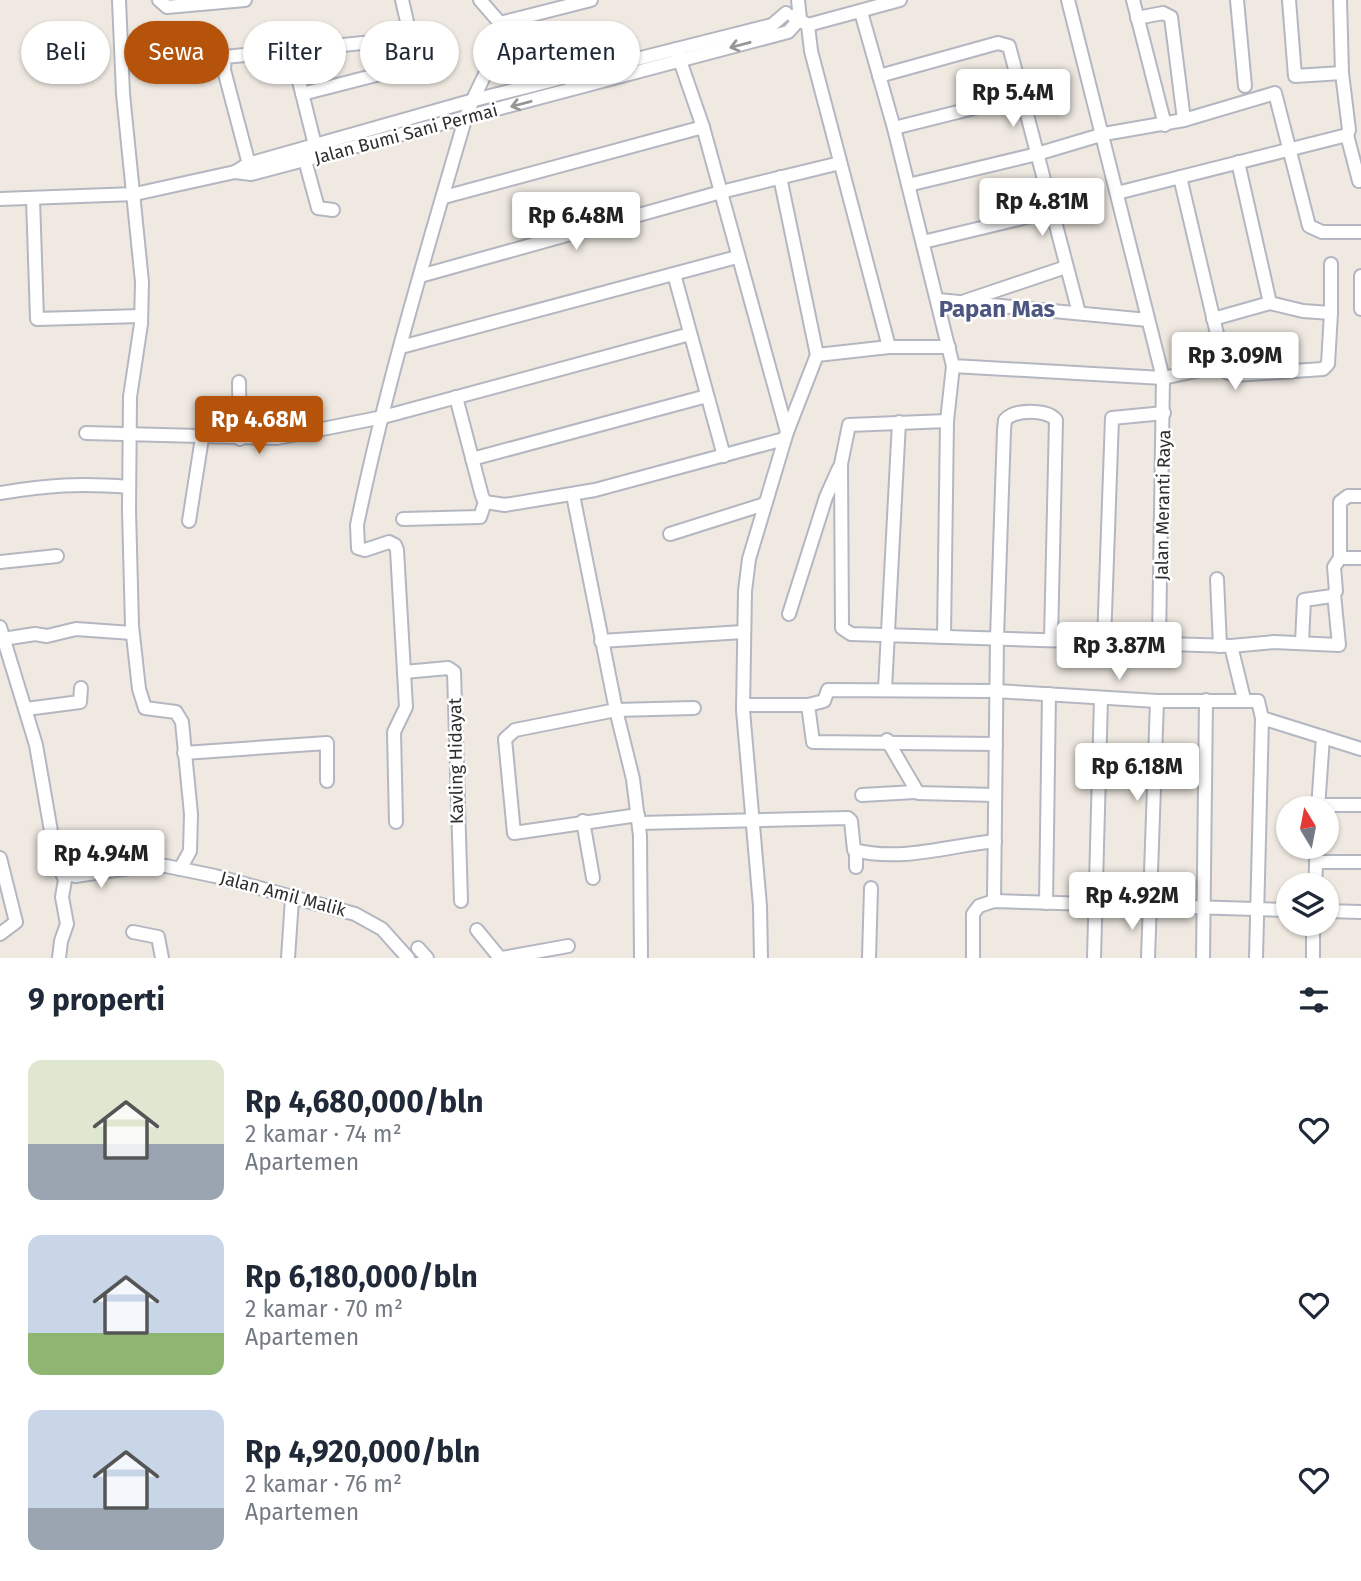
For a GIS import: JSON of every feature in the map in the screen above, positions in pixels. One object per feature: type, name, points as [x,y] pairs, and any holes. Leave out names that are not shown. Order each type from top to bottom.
[{"type":"street","points":[[119,0],[126,121],[135,194],[141,316],[130,397],[132,633],[139,689],[145,708],[179,714],[191,814],[190,851],[180,869]]},
{"type":"street","points":[[159,0],[167,7],[245,0]]},
{"type":"street","points":[[346,44],[402,39],[408,26],[402,0]]},
{"type":"street","points":[[480,0],[498,21]]},
{"type":"street","points":[[508,21],[591,0]]},
{"type":"street","points":[[798,0],[889,347]]},
{"type":"street","name":"Jalan Bumi Sani Permai","points":[[303,155],[465,119],[679,55],[788,32],[804,22],[861,12],[901,0]]},
{"type":"street","name":"Jalan Meranti Raya","points":[[1068,0],[1104,134],[1163,378],[1159,643]]},
{"type":"street","points":[[1133,0],[1165,125]]},
{"type":"street","points":[[1237,0],[1245,86]]},
{"type":"street","points":[[1289,0],[1294,76],[1342,73]]},
{"type":"street","points":[[1340,0],[1342,73],[1349,130],[1347,135],[1359,181]]},
{"type":"street","points":[[0,199],[135,194],[235,173],[303,155],[315,145],[474,100],[679,55],[772,24],[785,7],[804,22]]},
{"type":"street","points":[[861,12],[939,300],[953,366],[947,421],[944,637]]},
{"type":"street","points":[[1137,18],[1163,13],[1171,17],[1184,120]]},
{"type":"street","points":[[879,76],[1005,43],[1012,53],[1079,313]]},
{"type":"street","points":[[243,54],[232,55],[223,60],[250,169]]},
{"type":"street","points":[[679,55],[703,127],[785,435]]},
{"type":"street","points":[[302,94],[360,79]]},
{"type":"street","points":[[299,84],[315,145]]},
{"type":"street","points":[[396,822],[394,732],[405,711],[395,545],[389,542],[362,551],[357,544],[361,505],[420,276],[465,119],[481,84]]},
{"type":"street","points":[[908,185],[1037,154],[1104,134],[1165,125],[1275,93],[1309,226],[1322,232],[1361,232]]},
{"type":"street","points":[[894,128],[1021,96]]},
{"type":"street","points":[[406,134],[410,118]]},
{"type":"street","points":[[444,197],[703,127]]},
{"type":"street","points":[[1117,193],[1347,135]]},
{"type":"street","points":[[303,155],[318,208],[333,210]]},
{"type":"street","points":[[1238,162],[1270,303]]},
{"type":"street","points":[[420,276],[721,192],[840,163]]},
{"type":"street","points":[[761,958],[754,819],[743,705],[743,632],[750,559],[785,435],[817,355],[780,177]]},
{"type":"street","points":[[1180,177],[1224,365],[1229,375],[1326,367],[1331,313],[1331,264]]},
{"type":"street","points":[[33,199],[37,319],[141,316]]},
{"type":"street","points":[[923,242],[1052,211]]},
{"type":"street","points":[[401,346],[737,257]]},
{"type":"street","points":[[962,302],[1066,267]]},
{"type":"street","points":[[674,274],[724,456]]},
{"type":"street","points":[[1361,276],[1361,309]]},
{"type":"street","points":[[939,300],[1148,320]]},
{"type":"street","points":[[1213,319],[1270,303],[1303,311],[1331,313]]},
{"type":"street","points":[[86,433],[277,438],[383,417],[690,334]]},
{"type":"street","points":[[817,355],[889,347],[949,347]]},
{"type":"street","points":[[953,366],[1163,378],[1224,365]]},
{"type":"street","points":[[239,382],[240,439]]},
{"type":"street","points":[[472,459],[707,396]]},
{"type":"street","points":[[403,519],[480,517],[485,502],[456,397]]},
{"type":"street","points":[[994,901],[997,638],[1006,420],[1014,413],[1048,413],[1053,415],[1057,426],[1051,640]]},
{"type":"street","points":[[1104,642],[1112,418],[1164,413]]},
{"type":"street","points":[[789,614],[826,497],[841,464],[849,425],[947,421]]},
{"type":"street","points":[[885,689],[899,422]]},
{"type":"street","points":[[485,502],[505,505],[573,495],[724,456],[785,435]]},
{"type":"street","points":[[189,521],[202,438]]},
{"type":"street","points":[[841,464],[844,532],[840,624],[851,634],[1226,646],[1302,642],[1339,645],[1334,565],[1340,558],[1340,502],[1348,496],[1361,496]]},
{"type":"street","points":[[0,493],[35,485],[77,482],[129,487]]},
{"type":"street","points":[[573,495],[601,641],[631,768],[638,819],[641,958]]},
{"type":"street","points":[[670,534],[765,504]]},
{"type":"street","points":[[0,562],[57,556]]},
{"type":"street","points":[[1340,558],[1361,558]]},
{"type":"street","points":[[1217,579],[1226,646],[1244,699]]},
{"type":"street","points":[[1302,642],[1304,600],[1334,594]]},
{"type":"street","points":[[59,958],[67,924],[62,897],[65,880],[56,860],[40,763],[26,709],[17,691],[1,633],[47,636],[74,629],[132,633]]},
{"type":"street","points":[[601,641],[743,632]]},
{"type":"street","name":"Kavling Hidayat","points":[[404,673],[447,668],[454,672],[461,901]]},
{"type":"street","points":[[26,709],[80,702],[80,688]]},
{"type":"street","points":[[743,705],[808,705],[824,702],[828,691],[885,689],[996,691],[1157,701],[1244,699],[1261,703],[1256,958]]},
{"type":"street","points":[[1046,903],[1049,694]]},
{"type":"street","points":[[1094,958],[1101,698]]},
{"type":"street","points":[[1149,958],[1157,701]]},
{"type":"street","points":[[1203,958],[1206,701]]},
{"type":"street","points":[[808,705],[813,742],[887,740],[996,744]]},
{"type":"street","points":[[694,708],[616,710],[514,730],[505,739],[514,833],[583,821],[848,818],[851,821],[856,851],[856,867]]},
{"type":"street","points":[[1262,718],[1361,749]]},
{"type":"street","points":[[1319,796],[1323,737]]},
{"type":"street","points":[[887,740],[915,792]]},
{"type":"street","points":[[184,753],[327,743],[327,781]]},
{"type":"street","points":[[862,794],[915,792],[995,795]]},
{"type":"street","points":[[1339,806],[1361,805]]},
{"type":"street","points":[[583,821],[593,878]]},
{"type":"street","points":[[856,851],[913,854],[995,841]]},
{"type":"street","points":[[0,858],[16,922],[0,934]]},
{"type":"street","points":[[1316,859],[1316,873]]},
{"type":"street","points":[[1316,862],[1361,862]]},
{"type":"street","name":"Jalan Amil Malik","points":[[61,873],[75,876],[143,866],[180,869],[292,899],[336,907],[382,929],[408,958]]},
{"type":"street","points":[[869,958],[871,888]]},
{"type":"street","points":[[288,958],[292,899]]},
{"type":"street","points":[[973,958],[973,914],[979,906],[994,901],[1276,910]]},
{"type":"street","points":[[1339,911],[1361,912]]},
{"type":"street","points":[[477,930],[501,958],[568,946]]},
{"type":"street","points":[[133,932],[158,937],[162,958]]},
{"type":"street","points":[[1313,958],[1314,936]]},
{"type":"district","name":"Papan Mas","points":[[997,309]]}]
